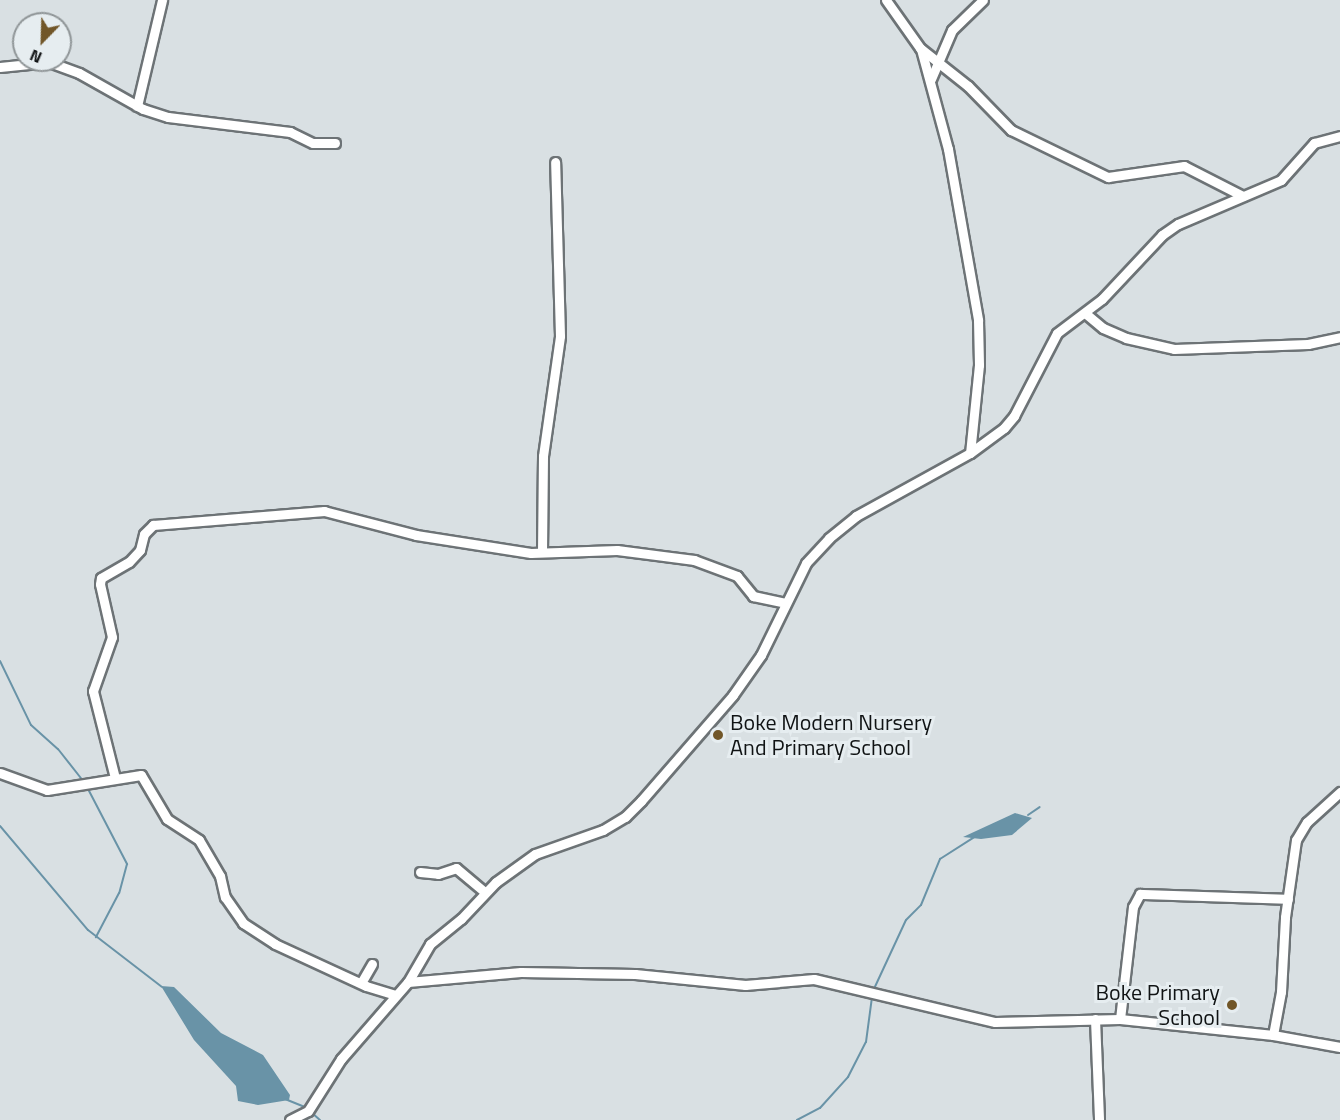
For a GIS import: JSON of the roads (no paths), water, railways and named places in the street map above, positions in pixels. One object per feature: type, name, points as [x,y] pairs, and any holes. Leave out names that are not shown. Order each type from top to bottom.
[{"type":"street","points":[[137,106],[162,0]]},
{"type":"street","points":[[886,0],[920,48],[931,79],[978,320],[979,365],[970,453]]},
{"type":"street","points":[[931,79],[940,64],[952,30],[983,0]]},
{"type":"street","points":[[920,48],[1011,130],[1094,173],[1129,176],[1184,166],[1243,196]]},
{"type":"street","points":[[0,67],[50,62],[79,73],[137,106],[168,117],[290,132],[313,143],[335,143]]},
{"type":"street","points":[[290,1120],[308,1111],[341,1059],[408,982],[430,944],[461,919],[485,892],[535,854],[603,830],[625,817],[733,695],[761,655],[806,563],[837,531],[856,516],[970,453],[1014,416],[1051,342],[1085,313],[1162,235],[1281,180],[1314,143],[1340,136]]},
{"type":"street","points":[[542,552],[543,456],[560,336],[555,162]]},
{"type":"street","points":[[1085,313],[1103,328],[1126,338],[1174,349],[1308,344],[1340,337]]},
{"type":"street","points":[[115,778],[93,691],[112,637],[100,584],[101,578],[129,562],[140,550],[144,534],[153,525],[324,511],[416,535],[542,552],[616,550],[694,560],[737,576],[753,596],[785,603]]},
{"type":"street","points":[[0,772],[47,790],[131,775],[146,778],[166,819],[199,840],[220,876],[225,897],[243,923],[275,944],[362,983],[395,995]]},
{"type":"street","points":[[1273,1035],[1281,992],[1288,899],[1296,840],[1307,822],[1340,792]]},
{"type":"street","points":[[420,872],[438,874],[456,868],[485,892]]},
{"type":"street","points":[[1120,1019],[1133,907],[1140,894],[1288,899]]},
{"type":"street","points":[[362,983],[372,964]]},
{"type":"street","points":[[408,982],[521,972],[654,975],[745,985],[814,980],[995,1022],[1120,1019],[1273,1035],[1340,1047]]},
{"type":"street","points":[[1095,1019],[1099,1120]]},
{"type":"water","points":[[1015,813],[1032,818],[1012,835],[981,839],[963,837]]},
{"type":"water","points":[[161,986],[174,987],[221,1033],[263,1055],[290,1095],[289,1100],[258,1105],[238,1101],[236,1086],[194,1040]]},
{"type":"waterway","points":[[0,661],[31,725],[58,749],[84,782]]},
{"type":"waterway","points":[[87,787],[127,864],[119,893],[96,937]]},
{"type":"waterway","points":[[1028,815],[1040,807]]},
{"type":"waterway","points":[[0,826],[88,930],[162,987]]},
{"type":"waterway","points":[[873,991],[906,920],[921,905],[940,859],[976,836]]},
{"type":"waterway","points":[[797,1120],[820,1108],[848,1077],[866,1042],[872,997]]},
{"type":"waterway","points":[[285,1099],[307,1108]]},
{"type":"waterway","points":[[311,1112],[320,1120]]},
{"type":"place","name":"Boke Modern Nursery And Primary School","points":[[718,735]]},
{"type":"place","name":"Boke Primary School","points":[[1232,1005]]}]
